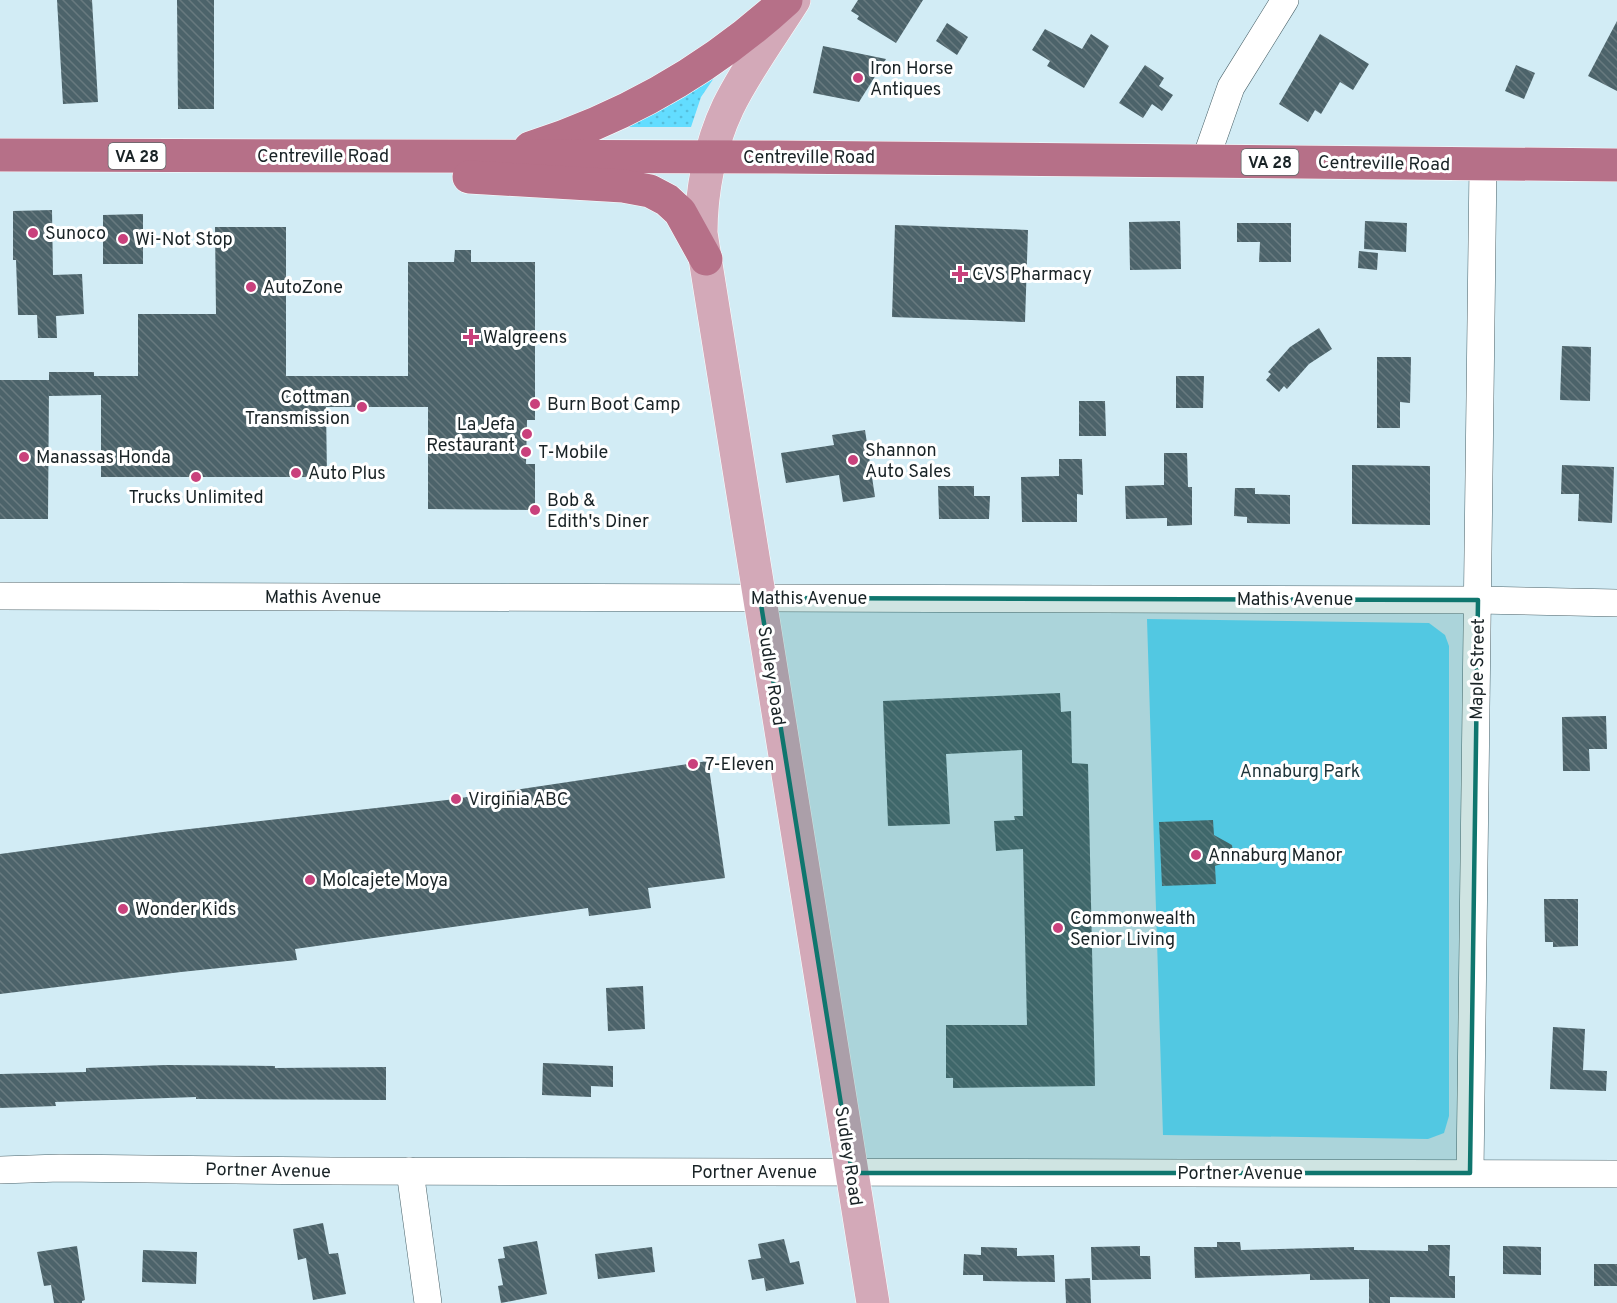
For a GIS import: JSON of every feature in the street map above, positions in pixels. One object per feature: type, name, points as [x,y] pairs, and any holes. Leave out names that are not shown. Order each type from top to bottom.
[{"type":"highway","points":[[504,157],[587,128],[671,87],[725,52],[786,0]]},
{"type":"highway","name":"Centreville Road","points":[[0,155],[712,157],[1617,165]]},
{"type":"highway","points":[[411,156],[461,177],[623,186],[650,191],[667,200],[680,212],[706,259]]},
{"type":"main road","name":"Sudley Road","points":[[794,0],[728,107],[703,193],[701,233],[873,1303]]},
{"type":"street","points":[[1205,161],[1231,87],[1285,0]]},
{"type":"street","name":"Maple Street","points":[[1470,1173],[1483,164]]},
{"type":"street","name":"Mathis Avenue","points":[[0,596],[1478,600],[1617,603]]},
{"type":"street","name":"Portner Avenue","points":[[0,1170],[60,1168],[852,1173],[1617,1174]]},
{"type":"street","points":[[410,1171],[428,1303]]},
{"type":"highlighted area","points":[[760,598],[1478,600],[1470,1173],[852,1173]]},
{"type":"green space","points":[[716,75],[701,97],[691,127],[607,127]]},
{"type":"green space","name":"Annaburg Park","points":[[1147,619],[1429,623],[1445,635],[1449,646],[1449,1116],[1444,1133],[1428,1139],[1163,1135]]},
{"type":"building","points":[[57,0],[92,0],[98,102],[63,104]]},
{"type":"building","points":[[177,0],[214,0],[214,109],[178,109]]},
{"type":"building","points":[[858,0],[923,0],[896,43],[857,19],[859,16],[851,11]]},
{"type":"building","points":[[1617,21],[1617,91],[1588,76]]},
{"type":"building","points":[[947,23],[968,37],[957,55],[936,41]]},
{"type":"building","points":[[1045,29],[1082,49],[1091,34],[1109,46],[1084,88],[1047,66],[1050,61],[1032,50]]},
{"type":"building","points":[[1320,34],[1369,64],[1353,90],[1340,82],[1321,114],[1315,110],[1308,122],[1279,104]]},
{"type":"building","name":"Iron Horse Antiques","points":[[823,46],[886,59],[859,102],[813,93]]},
{"type":"building","points":[[1145,65],[1164,78],[1159,86],[1173,95],[1162,111],[1152,104],[1143,118],[1119,103]]},
{"type":"building","points":[[1516,65],[1535,73],[1524,99],[1505,91]]},
{"type":"building","points":[[52,210],[53,275],[82,274],[84,314],[56,316],[57,338],[38,338],[37,315],[18,315],[16,260],[13,260],[13,211]]},
{"type":"building","name":"Wi-Not Stop","points":[[143,214],[143,264],[103,264],[103,215]]},
{"type":"building","points":[[1180,221],[1181,269],[1130,270],[1129,222]]},
{"type":"building","points":[[1365,221],[1407,223],[1406,252],[1364,249]]},
{"type":"building","points":[[1237,223],[1291,223],[1291,262],[1259,262],[1260,242],[1237,242]]},
{"type":"building","name":"CVS Pharmacy","points":[[895,225],[1028,230],[1025,322],[892,317]]},
{"type":"building","points":[[215,227],[286,227],[286,376],[408,376],[408,262],[454,262],[455,250],[471,250],[471,262],[535,262],[535,420],[527,420],[526,464],[535,464],[535,510],[428,509],[428,407],[326,407],[327,477],[101,477],[101,395],[49,396],[49,385],[48,519],[0,519],[0,380],[49,380],[49,372],[94,372],[94,376],[138,376],[138,314],[216,314]]},
{"type":"building","points":[[1359,251],[1378,253],[1377,270],[1358,268]]},
{"type":"building","points":[[1319,328],[1332,349],[1309,364],[1287,389],[1284,386],[1279,392],[1266,380],[1271,374],[1268,372],[1290,347]]},
{"type":"building","points":[[1562,346],[1591,347],[1590,401],[1560,400]]},
{"type":"building","points":[[1377,357],[1411,357],[1410,403],[1400,402],[1400,428],[1377,428]]},
{"type":"building","points":[[1176,376],[1204,376],[1203,408],[1176,408]]},
{"type":"building","points":[[1079,401],[1105,401],[1106,436],[1079,436]]},
{"type":"building","points":[[865,430],[875,497],[843,502],[839,475],[786,483],[781,453],[834,445],[832,435]]},
{"type":"building","points":[[1164,453],[1187,453],[1188,487],[1192,487],[1192,525],[1167,526],[1167,518],[1126,519],[1125,486],[1164,485]]},
{"type":"building","points":[[1059,459],[1082,459],[1083,495],[1077,494],[1077,522],[1022,522],[1021,477],[1059,476]]},
{"type":"building","points":[[1352,465],[1430,466],[1430,525],[1352,524]]},
{"type":"building","points":[[1562,465],[1614,467],[1612,523],[1578,521],[1579,494],[1561,494]]},
{"type":"building","points":[[938,486],[974,486],[974,496],[990,496],[989,519],[939,519]]},
{"type":"building","points":[[1235,488],[1255,488],[1255,494],[1290,495],[1290,524],[1247,523],[1247,517],[1234,516]]},
{"type":"building","name":"Commonwealth Senior Living","points":[[1060,693],[1061,712],[1071,711],[1072,763],[1088,764],[1095,1086],[953,1088],[953,1078],[946,1078],[946,1025],[1027,1025],[1023,849],[996,851],[994,821],[1015,820],[1014,816],[1023,816],[1022,750],[946,754],[950,824],[888,826],[883,701]]},
{"type":"building","points":[[1606,716],[1607,749],[1589,749],[1590,771],[1563,771],[1562,717]]},
{"type":"building","points":[[708,761],[725,878],[648,888],[651,908],[589,916],[588,908],[295,949],[297,960],[0,994],[0,854],[163,832],[447,800]]},
{"type":"building","name":"Annaburg Manor","points":[[1213,820],[1214,835],[1232,845],[1233,852],[1227,862],[1215,866],[1216,884],[1162,886],[1159,822]]},
{"type":"building","points":[[1544,899],[1578,899],[1578,946],[1553,947],[1553,942],[1545,942]]},
{"type":"building","points":[[643,986],[645,1029],[608,1031],[606,988]]},
{"type":"building","points":[[1553,1027],[1585,1029],[1583,1070],[1607,1071],[1606,1091],[1550,1089]]},
{"type":"building","points":[[543,1063],[613,1066],[613,1087],[591,1086],[591,1097],[542,1095]]},
{"type":"building","points":[[166,1065],[275,1066],[275,1068],[386,1067],[386,1100],[196,1099],[196,1097],[55,1102],[56,1106],[0,1108],[0,1074],[86,1072],[86,1068]]},
{"type":"building","points":[[323,1223],[329,1254],[338,1253],[346,1294],[313,1300],[306,1258],[298,1260],[293,1229]]},
{"type":"building","points":[[784,1239],[790,1263],[799,1261],[804,1284],[766,1291],[764,1278],[752,1280],[748,1260],[761,1258],[758,1244]]},
{"type":"building","points":[[537,1241],[547,1294],[501,1303],[498,1286],[503,1285],[498,1259],[505,1258],[503,1247]]},
{"type":"building","points":[[1217,1242],[1240,1242],[1241,1250],[1354,1247],[1354,1250],[1428,1251],[1428,1245],[1450,1245],[1449,1276],[1455,1276],[1455,1298],[1390,1297],[1390,1303],[1369,1303],[1369,1279],[1310,1280],[1310,1274],[1195,1278],[1194,1247],[1217,1247]]},
{"type":"building","points":[[77,1246],[85,1300],[82,1303],[54,1303],[51,1285],[44,1286],[37,1252]]},
{"type":"building","points":[[1140,1246],[1140,1256],[1150,1256],[1151,1279],[1092,1280],[1091,1247]]},
{"type":"building","points":[[1503,1246],[1541,1247],[1541,1275],[1503,1274]]},
{"type":"building","points":[[652,1247],[655,1272],[598,1279],[595,1254]]},
{"type":"building","points":[[981,1247],[1017,1248],[1017,1256],[1054,1255],[1055,1282],[983,1281],[983,1275],[963,1275],[964,1254],[981,1255]]},
{"type":"building","points":[[143,1250],[197,1252],[196,1284],[142,1282]]},
{"type":"building","points":[[1594,1264],[1617,1264],[1617,1286],[1594,1286]]},
{"type":"building","points":[[1090,1278],[1091,1303],[1066,1303],[1065,1279]]},
{"type":"place","name":"Iron Horse Antiques","points":[[858,78]]},
{"type":"place","name":"Sunoco","points":[[33,233]]},
{"type":"place","name":"Wi-Not Stop","points":[[123,239]]},
{"type":"place","name":"CVS Pharmacy","points":[[960,274]]},
{"type":"place","name":"AutoZone","points":[[251,287]]},
{"type":"place","name":"Walgreens","points":[[471,337]]},
{"type":"place","name":"Burn Boot Camp","points":[[535,404]]},
{"type":"place","name":"Cottman Transmission","points":[[362,407]]},
{"type":"place","name":"La Jefa Restaurant","points":[[527,434]]},
{"type":"place","name":"T-Mobile","points":[[526,452]]},
{"type":"place","name":"Manassas Honda","points":[[24,457]]},
{"type":"place","name":"Shannon Auto Sales","points":[[853,460]]},
{"type":"place","name":"Auto Plus","points":[[296,473]]},
{"type":"place","name":"Trucks Unlimited","points":[[196,477]]},
{"type":"place","name":"Bob & Edith's Diner","points":[[535,510]]},
{"type":"place","name":"7-Eleven","points":[[693,764]]},
{"type":"place","name":"Virginia ABC","points":[[456,799]]},
{"type":"place","name":"Annaburg Manor","points":[[1196,855]]},
{"type":"place","name":"Molcajete Moya","points":[[310,880]]},
{"type":"place","name":"Wonder Kids","points":[[123,909]]},
{"type":"place","name":"Commonwealth Senior Living","points":[[1058,928]]}]
